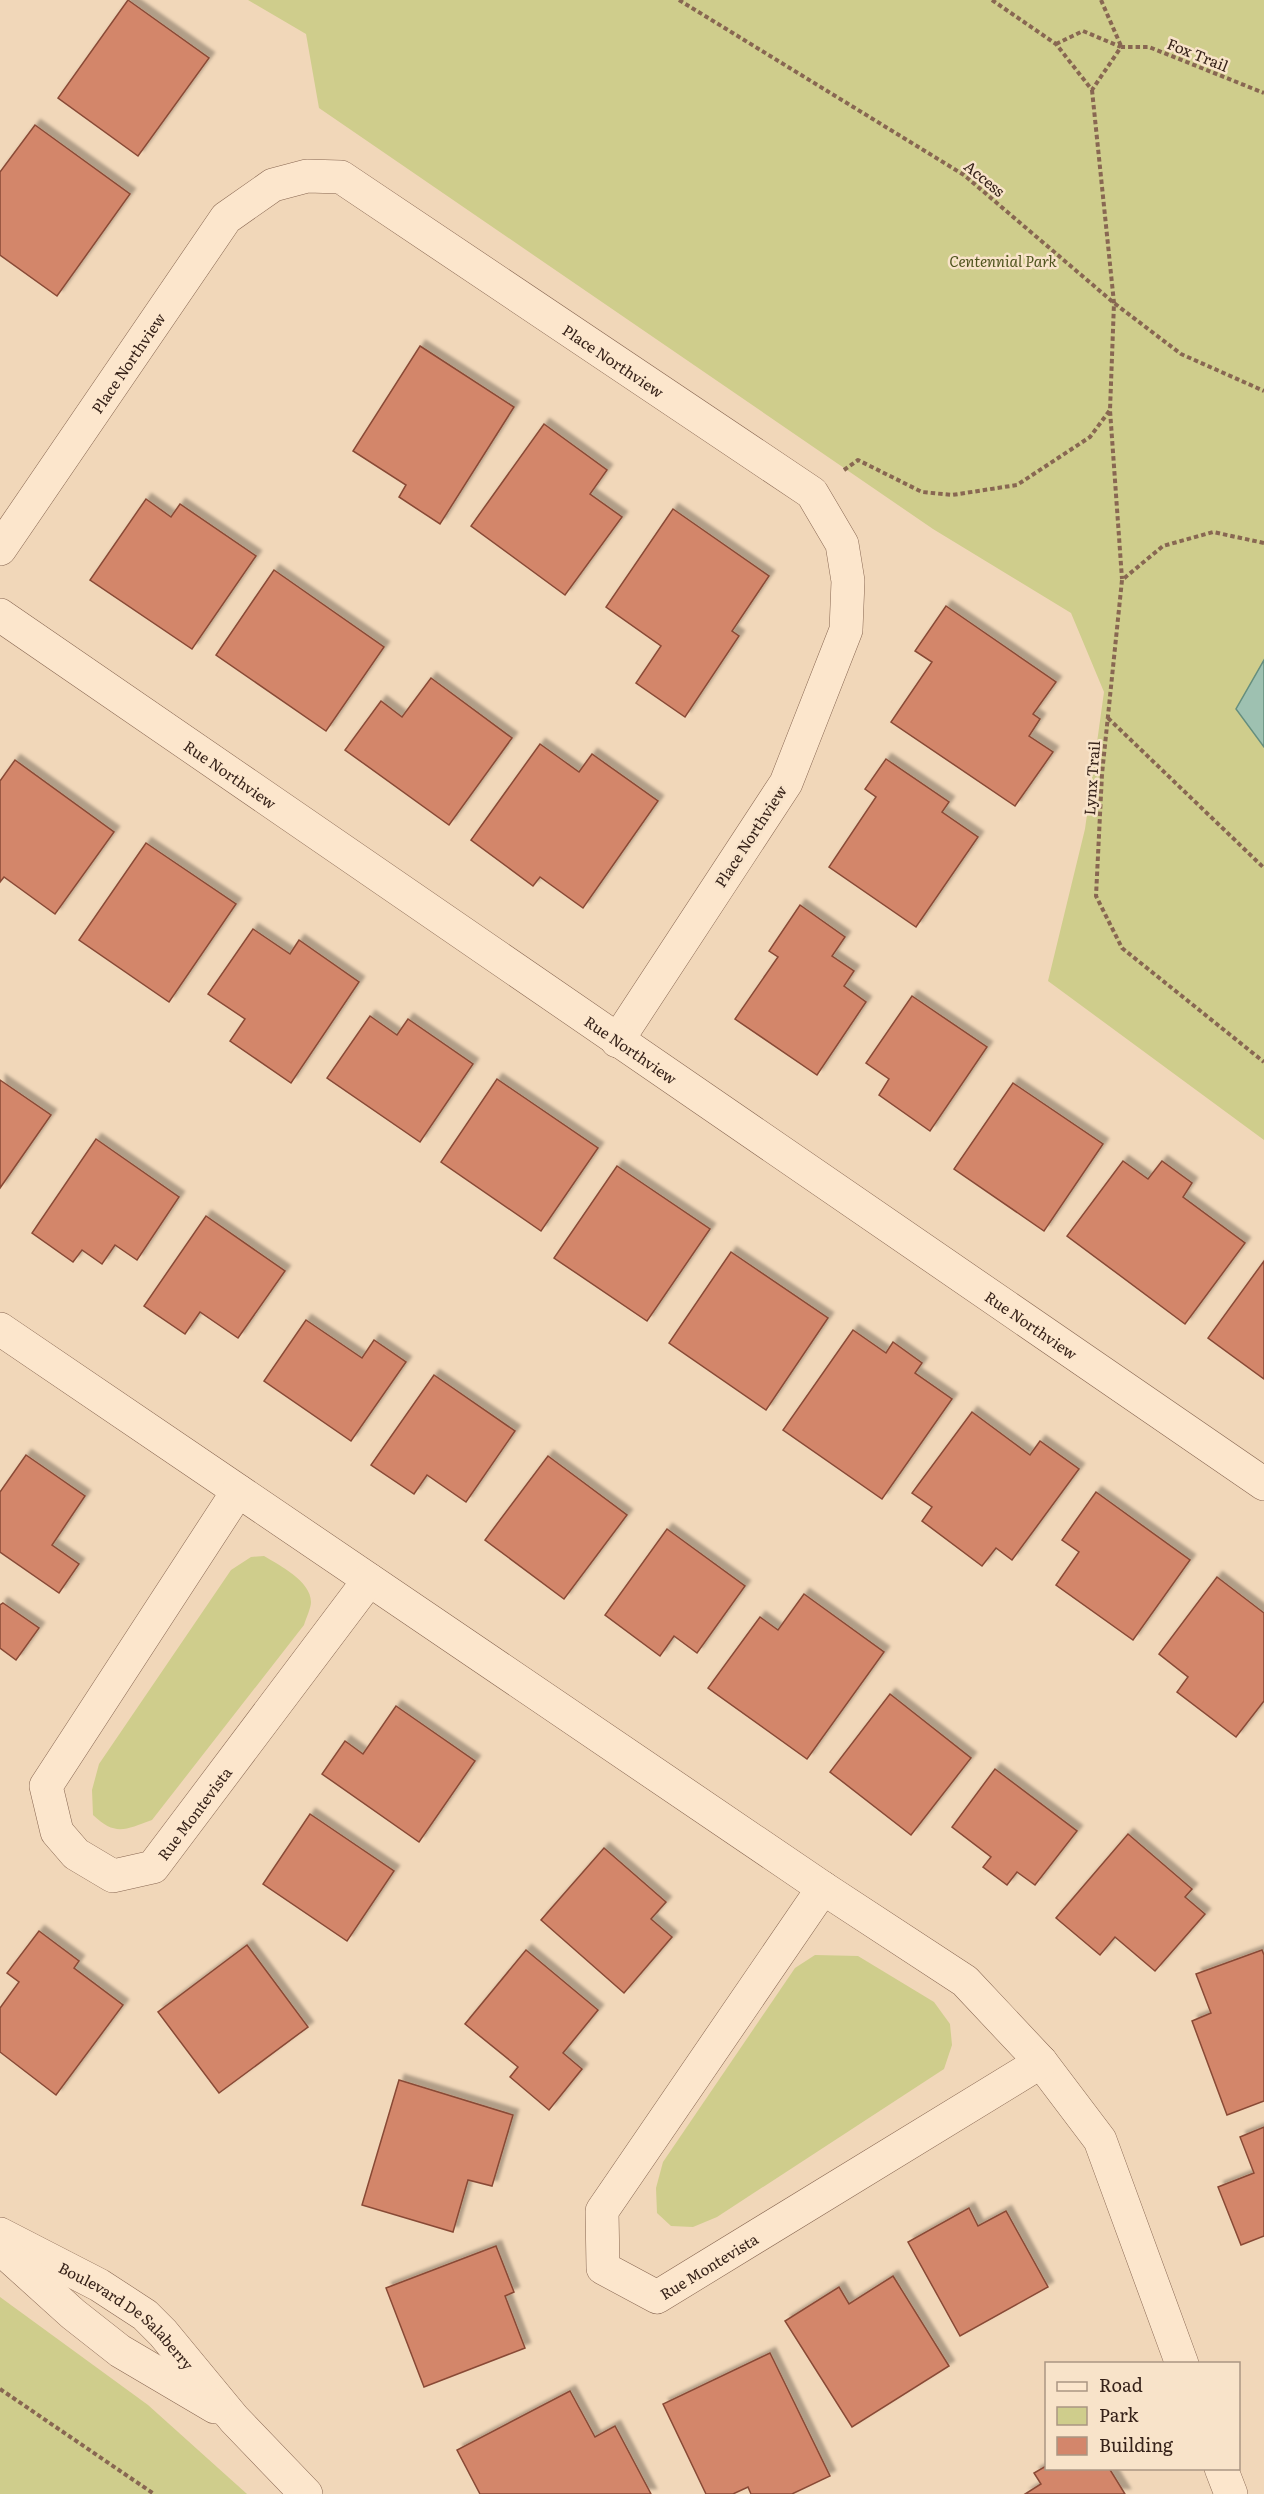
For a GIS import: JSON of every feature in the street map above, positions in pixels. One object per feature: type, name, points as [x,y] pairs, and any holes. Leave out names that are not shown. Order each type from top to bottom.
[{"type":"street","name":"Place Northview","points":[[0,549],[226,218],[273,185],[307,176],[341,177],[812,493],[842,544],[848,581],[846,630],[786,783],[617,1041]]},
{"type":"street","name":"Rue Northview","points":[[0,615],[1264,1484]]},
{"type":"street","points":[[0,1329],[823,1888],[965,1981],[1041,2062],[1100,2140],[1181,2362]]},
{"type":"street","name":"Rue Montevista","points":[[238,1491],[46,1786],[57,1832],[76,1854],[113,1875],[153,1867],[369,1580]]},
{"type":"street","name":"Rue Montevista","points":[[823,1888],[602,2211],[603,2268],[657,2297],[1041,2062]]},
{"type":"street","name":"Boulevard De Salaberry","points":[[0,2234],[99,2284],[145,2315],[163,2333],[234,2419],[306,2494]]},
{"type":"street","name":"Boulevard De Salaberry","points":[[0,2248],[72,2314],[120,2351],[234,2419]]},
{"type":"street","points":[[1221,2470],[1230,2494]]},
{"type":"path","name":"Access","points":[[679,0],[964,175],[1114,303],[1181,354],[1264,391]]},
{"type":"path","points":[[992,0],[1056,44],[1092,90],[1114,303],[1110,410],[1122,580]]},
{"type":"path","points":[[1092,90],[1121,47],[1101,0]]},
{"type":"path","name":"Fox Trail","points":[[1056,44],[1083,31],[1121,47],[1149,47],[1264,93]]},
{"type":"path","points":[[812,493],[858,460],[922,492],[952,495],[1017,485],[1090,437],[1110,410]]},
{"type":"path","points":[[1122,580],[1163,546],[1213,532],[1264,543]]},
{"type":"path","name":"Lynx Trail","points":[[1122,580],[1102,774],[1096,896],[1122,948],[1264,1062]]},
{"type":"path","points":[[1108,717],[1264,868]]},
{"type":"path","points":[[0,2389],[153,2494]]},
{"type":"green space","name":"Centennial Park","points":[[248,0],[1264,0],[1264,1140],[1048,981],[1085,829],[1104,692],[1071,613],[933,529],[319,108],[306,34]]},
{"type":"green space","points":[[264,1556],[293,1574],[306,1587],[311,1602],[304,1625],[152,1820],[121,1829],[101,1822],[93,1815],[92,1790],[99,1764],[231,1570],[251,1557]]},
{"type":"green space","points":[[815,1955],[858,1956],[934,2002],[950,2024],[952,2045],[944,2069],[717,2217],[693,2227],[671,2226],[657,2213],[656,2188],[663,2162],[795,1968]]},
{"type":"green space","points":[[0,2297],[148,2405],[247,2494],[0,2494]]},
{"type":"shaded area","points":[[1264,660],[1264,747],[1236,709]]},
{"type":"building","points":[[128,0],[209,58],[138,156],[58,98]]},
{"type":"building","points":[[35,125],[130,194],[57,296],[0,255],[0,172]]},
{"type":"building","points":[[420,346],[514,407],[440,524],[399,497],[406,485],[353,451]]},
{"type":"building","points":[[544,424],[607,470],[590,494],[622,517],[565,595],[471,526]]},
{"type":"building","points":[[146,499],[171,517],[180,504],[256,556],[192,649],[90,580]]},
{"type":"building","points":[[673,509],[769,576],[732,631],[739,636],[685,717],[636,683],[661,646],[606,607]]},
{"type":"building","points":[[274,570],[384,647],[326,731],[216,655]]},
{"type":"building","points":[[946,606],[1056,682],[1033,714],[1040,719],[1029,736],[1053,752],[1015,806],[891,722],[932,662],[915,651]]},
{"type":"building","points":[[431,678],[512,738],[449,825],[345,750],[381,701],[402,717]]},
{"type":"building","points":[[540,744],[579,772],[592,754],[658,801],[583,908],[540,877],[533,886],[471,840]]},
{"type":"building","points":[[886,759],[949,802],[942,812],[978,837],[916,927],[829,867],[876,797],[865,789]]},
{"type":"building","points":[[15,760],[114,832],[55,914],[4,877],[0,882],[0,781]]},
{"type":"building","points":[[146,843],[236,904],[169,1002],[79,940]]},
{"type":"building","points":[[800,905],[845,937],[832,956],[854,971],[844,986],[866,1002],[817,1075],[735,1019],[778,957],[769,951]]},
{"type":"building","points":[[253,929],[290,954],[299,940],[359,982],[291,1083],[230,1041],[245,1019],[208,994]]},
{"type":"building","points":[[912,996],[987,1047],[930,1131],[879,1095],[889,1079],[866,1063]]},
{"type":"building","points":[[370,1016],[397,1035],[408,1019],[473,1064],[420,1142],[327,1078]]},
{"type":"building","points":[[497,1079],[598,1148],[541,1231],[441,1162]]},
{"type":"building","points":[[0,1080],[51,1115],[0,1188]]},
{"type":"building","points":[[1013,1083],[1103,1144],[1044,1231],[954,1169]]},
{"type":"building","points":[[96,1139],[179,1197],[137,1260],[115,1245],[102,1264],[82,1250],[73,1262],[32,1233]]},
{"type":"building","points":[[1123,1161],[1148,1179],[1162,1161],[1192,1183],[1183,1197],[1245,1243],[1185,1324],[1067,1236]]},
{"type":"building","points":[[617,1166],[710,1229],[647,1321],[554,1258]]},
{"type":"building","points":[[206,1216],[285,1271],[238,1338],[200,1312],[185,1334],[144,1306]]},
{"type":"building","points":[[731,1252],[828,1318],[766,1410],[669,1343]]},
{"type":"building","points":[[1264,1261],[1264,1379],[1208,1338]]},
{"type":"building","points":[[306,1320],[362,1358],[374,1340],[406,1362],[351,1441],[264,1381]]},
{"type":"building","points":[[853,1330],[886,1353],[893,1342],[922,1363],[915,1373],[952,1399],[882,1499],[783,1430]]},
{"type":"building","points":[[434,1375],[515,1431],[466,1502],[427,1475],[414,1494],[371,1465]]},
{"type":"building","points":[[972,1412],[1030,1455],[1040,1441],[1079,1469],[1012,1560],[996,1548],[982,1566],[922,1521],[932,1507],[912,1493]]},
{"type":"building","points":[[26,1455],[85,1496],[52,1545],[79,1564],[59,1593],[0,1552],[0,1492]]},
{"type":"building","points":[[548,1456],[627,1515],[564,1599],[485,1540]]},
{"type":"building","points":[[1096,1492],[1190,1560],[1133,1640],[1056,1585],[1079,1552],[1062,1540]]},
{"type":"building","points":[[667,1529],[745,1586],[697,1653],[674,1636],[660,1656],[605,1615]]},
{"type":"building","points":[[1217,1577],[1264,1613],[1264,1701],[1236,1737],[1177,1692],[1188,1677],[1159,1654]]},
{"type":"building","points":[[804,1594],[884,1652],[807,1759],[708,1688],[760,1617],[778,1630]]},
{"type":"building","points":[[3,1603],[39,1628],[16,1660],[0,1648],[0,1605]]},
{"type":"building","points":[[890,1694],[971,1758],[911,1835],[830,1772]]},
{"type":"building","points":[[396,1706],[475,1761],[419,1842],[322,1774],[345,1741],[363,1754]]},
{"type":"building","points":[[995,1769],[1077,1831],[1035,1885],[1017,1872],[1007,1885],[983,1867],[991,1857],[952,1827]]},
{"type":"building","points":[[310,1814],[394,1871],[347,1941],[263,1884]]},
{"type":"building","points":[[1128,1834],[1192,1889],[1185,1897],[1205,1914],[1155,1971],[1115,1937],[1100,1955],[1056,1918]]},
{"type":"building","points":[[604,1848],[666,1902],[651,1919],[672,1937],[624,1993],[541,1920]]},
{"type":"building","points":[[39,1931],[79,1961],[74,1968],[123,2005],[56,2095],[0,2052],[0,2008],[19,1982],[7,1973]]},
{"type":"building","points":[[247,1945],[308,2027],[219,2093],[158,2012]]},
{"type":"building","points":[[526,1950],[598,2010],[563,2053],[582,2069],[549,2110],[510,2077],[518,2067],[465,2024]]},
{"type":"building","points":[[1262,1950],[1264,1955],[1264,2101],[1227,2115],[1192,2021],[1211,2013],[1196,1974]]},
{"type":"building","points":[[399,2080],[513,2115],[492,2186],[468,2180],[453,2232],[362,2205]]},
{"type":"building","points":[[1264,2127],[1264,2236],[1241,2245],[1218,2187],[1254,2173],[1240,2137]]},
{"type":"building","points":[[969,2208],[978,2226],[1006,2211],[1048,2287],[960,2336],[908,2242]]},
{"type":"building","points":[[496,2246],[514,2292],[505,2296],[525,2348],[424,2387],[386,2288]]},
{"type":"building","points":[[893,2276],[949,2366],[852,2427],[785,2321],[839,2287],[849,2304]]},
{"type":"building","points":[[770,2353],[830,2476],[792,2494],[751,2494],[748,2487],[733,2494],[706,2494],[663,2404]]},
{"type":"building","points":[[570,2391],[595,2437],[615,2426],[651,2494],[480,2494],[457,2450]]},
{"type":"building","points":[[1045,2467],[1045,2470],[1110,2470],[1125,2494],[1025,2494],[1041,2484],[1034,2473]]}]
